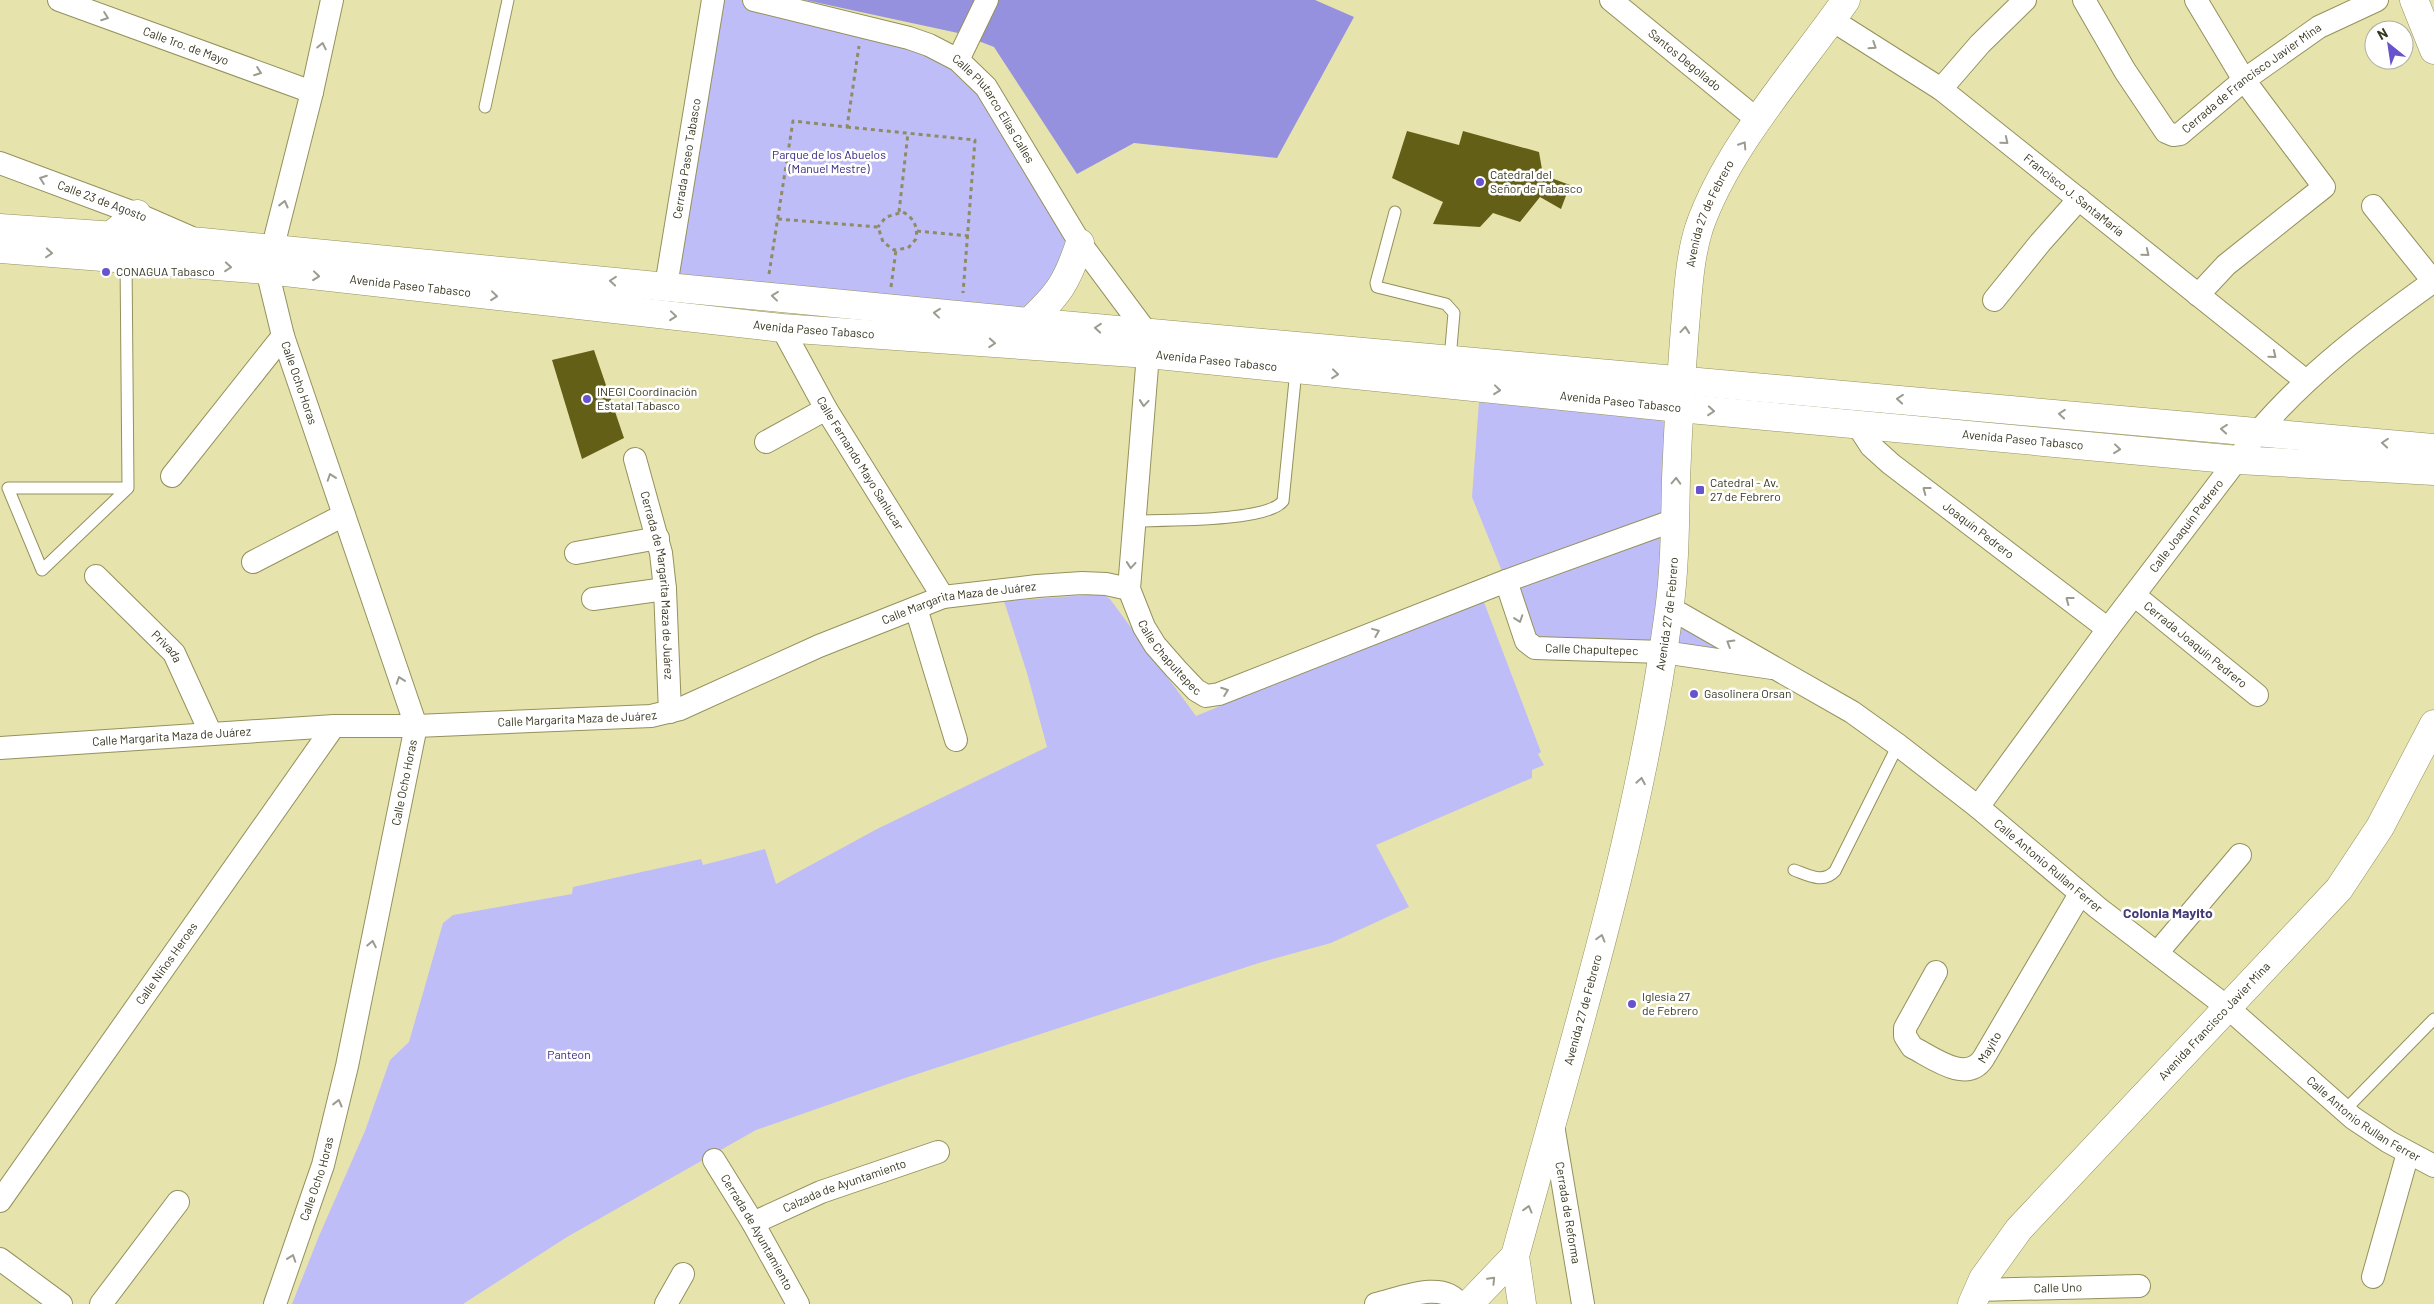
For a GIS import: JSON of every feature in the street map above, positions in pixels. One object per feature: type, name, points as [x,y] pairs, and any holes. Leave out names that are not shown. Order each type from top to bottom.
[{"type":"main road","points":[[2414,0],[2434,50]]},
{"type":"main road","points":[[2432,0],[2434,4]]},
{"type":"main road","name":"Avenida 27 de Febrero","points":[[1522,1304],[1515,1256],[1621,867],[1639,792],[1663,652],[1670,608],[1678,408],[1690,272],[1698,231],[1717,187],[1759,121],[1839,10]]},
{"type":"main road","points":[[109,237],[138,214]]},
{"type":"main road","name":"Avenida Paseo Tabasco","points":[[0,228],[202,242],[270,261],[782,328],[1450,359],[2434,448]]},
{"type":"main road","points":[[1030,322],[1055,298],[1070,276],[1080,243]]},
{"type":"main road","name":"Avenida Paseo Tabasco","points":[[0,249],[126,259],[270,261],[666,286],[1030,322],[1296,370],[2238,460],[2434,471]]},
{"type":"main road","name":"Avenida Francisco Javier Mina","points":[[2234,1012],[2323,909],[2353,871],[2406,780],[2434,724]]},
{"type":"main road","name":"Avenida Francisco Javier Mina","points":[[1984,1297],[1990,1267],[2019,1229],[2234,1012],[2336,920],[2353,900],[2382,858],[2434,764]]},
{"type":"main road","name":"Avenida 27 de Febrero","points":[[1469,1304],[1515,1256]]},
{"type":"street","name":"Calle 1ro. de Mayo","points":[[60,0],[312,92]]},
{"type":"street","name":"Calle Ocho Horas","points":[[275,1304],[323,1165],[347,1066],[416,726],[283,336],[270,261],[312,92],[332,0]]},
{"type":"street","name":"Cerrada Paseo Tabasco","points":[[666,286],[713,0]]},
{"type":"street","name":"Calle Plutarco Elías Calles","points":[[754,0],[908,38],[929,45],[958,60],[986,87],[1080,243],[1147,344]]},
{"type":"street","points":[[958,60],[987,0]]},
{"type":"street","name":"Santos Degollado","points":[[1611,0],[1759,121]]},
{"type":"street","points":[[1940,89],[1980,44],[2025,0]]},
{"type":"street","name":"Cerrada de Francisco Javier Mina","points":[[2084,0],[2125,71],[2166,132],[2173,135],[2180,134],[2244,80],[2320,27],[2377,0]]},
{"type":"street","points":[[2196,0],[2244,80],[2324,187],[2226,265],[2198,295]]},
{"type":"street","name":"Francisco J. SantaMaría","points":[[1839,10],[2306,381]]},
{"type":"street","name":"Calle 23 de Agosto","points":[[0,163],[138,214],[202,242]]},
{"type":"street","points":[[1994,300],[2040,243],[2079,200]]},
{"type":"street","points":[[2373,206],[2434,281]]},
{"type":"street","name":"Calle Joaquín Pedrero","points":[[1978,807],[2108,629],[2258,432],[2306,381],[2434,281]]},
{"type":"street","name":"Calle Fernando Mayo Sanlucar","points":[[782,328],[826,410],[943,598]]},
{"type":"street","points":[[172,476],[283,336]]},
{"type":"street","name":"Calle Chapultepec","points":[[1147,344],[1129,589],[1134,608],[1155,645],[1196,690],[1206,696],[1219,694],[1506,581],[1675,520]]},
{"type":"street","points":[[766,442],[826,410]]},
{"type":"street","name":"Joaquín Pedrero","points":[[1856,423],[1871,446],[1891,464],[2108,629]]},
{"type":"street","name":"Cerrada de Margarita Maza de Juárez","points":[[636,459],[658,538],[664,589],[670,712]]},
{"type":"street","points":[[253,562],[344,515]]},
{"type":"street","points":[[576,553],[658,538]]},
{"type":"street","name":"Privada","points":[[96,576],[174,653],[211,734]]},
{"type":"street","name":"Calle Chapultepec","points":[[1506,581],[1526,641],[1535,648],[1663,652]]},
{"type":"street","name":"Calle Margarita Maza de Juárez","points":[[0,748],[334,726],[416,726],[636,717],[670,712],[694,704],[819,646],[943,598],[1037,586],[1082,583],[1106,584],[1129,589]]},
{"type":"street","points":[[593,599],[664,589]]},
{"type":"street","name":"Cerrada Joaquín Pedrero","points":[[2134,595],[2256,695]]},
{"type":"street","points":[[916,608],[956,740]]},
{"type":"street","name":"Calle Antonio Rullan Ferrer","points":[[1670,608],[1852,712],[1898,745],[1978,807],[2080,894],[2234,1012],[2363,1125],[2408,1153],[2433,1165]]},
{"type":"street","name":"Calle Antonio Rullan Ferrer","points":[[1663,652],[1772,668]]},
{"type":"street","name":"Calle Niños Heroes","points":[[0,1201],[334,726]]},
{"type":"street","points":[[2157,953],[2240,855]]},
{"type":"street","name":"Mayito","points":[[1936,972],[1905,1028],[1907,1041],[1912,1047],[1956,1068],[1973,1069],[1983,1059],[2080,894]]},
{"type":"street","name":"Cerrada de Reforma","points":[[1552,1120],[1583,1304]]},
{"type":"street","name":"Calzada de Ayuntamiento","points":[[753,1223],[820,1192],[938,1152]]},
{"type":"street","points":[[2373,1277],[2408,1153]]},
{"type":"street","name":"Cerrada de Ayuntamiento","points":[[714,1160],[753,1223],[798,1304]]},
{"type":"street","points":[[101,1304],[178,1202]]},
{"type":"street","points":[[0,1259],[61,1304]]},
{"type":"street","points":[[666,1304],[682,1274]]},
{"type":"street","name":"Calle Uno","points":[[1984,1297],[2139,1286]]},
{"type":"street","points":[[1376,1304],[1438,1291],[1452,1296],[1459,1304]]},
{"type":"lane","points":[[485,107],[508,0]]},
{"type":"lane","points":[[1396,212],[1376,283],[1377,287],[1446,304],[1451,308],[1454,313],[1450,359]]},
{"type":"lane","points":[[126,259],[128,488],[42,570],[8,488],[128,488]]},
{"type":"lane","points":[[1134,521],[1249,516],[1279,506],[1283,501],[1296,370]]},
{"type":"lane","points":[[1794,870],[1822,879],[1830,877],[1835,872],[1898,745]]},
{"type":"lane","points":[[2345,1110],[2434,1019]]},
{"type":"path","points":[[847,127],[862,26]]},
{"type":"path","points":[[765,296],[793,121],[975,140],[960,315]]},
{"type":"path","points":[[900,212],[908,133]]},
{"type":"path","points":[[900,212],[911,217],[917,232],[916,239],[911,246],[896,250],[890,249],[883,242],[878,227],[886,217],[900,212]]},
{"type":"path","points":[[778,219],[878,227]]},
{"type":"path","points":[[917,232],[968,236]]},
{"type":"path","points":[[888,308],[896,250]]},
{"type":"green space","name":"Parque de los Abuelos (Manuel Mestre)","points":[[713,0],[752,0],[958,60],[1080,243],[1029,322],[666,286]]},
{"type":"green space","points":[[1480,388],[1679,408],[1670,608],[1772,668],[1544,650],[1506,581],[1472,497]]},
{"type":"green space","name":"Panteon","points":[[1102,594],[1110,599],[1196,716],[1482,597],[1541,752],[1538,754],[1544,765],[1532,770],[1532,778],[1376,845],[1409,907],[1331,943],[1262,962],[908,1077],[756,1130],[567,1237],[463,1304],[292,1304],[319,1236],[365,1131],[390,1060],[409,1042],[443,923],[453,915],[572,894],[573,887],[701,859],[703,865],[765,849],[776,884],[877,829],[1047,747],[1027,673],[1004,601]]},
{"type":"shaded area","points":[[805,0],[1315,0],[1354,17],[1277,158],[1134,143],[1077,174],[994,47],[958,33]]},
{"type":"building","name":"Catedral del Señor de Tabasco","points":[[1407,131],[1459,145],[1463,131],[1539,152],[1543,175],[1570,185],[1561,209],[1540,197],[1520,222],[1493,213],[1480,227],[1433,224],[1443,202],[1392,178]]},
{"type":"building","name":"INEGI Coordinación Estatal Tabasco","points":[[594,350],[624,438],[582,459],[552,360]]},
{"type":"place","name":"Catedral del Señor de Tabasco","points":[[1480,182]]},
{"type":"place","name":"CONAGUA Tabasco","points":[[106,272]]},
{"type":"place","name":"INEGI Coordinación Estatal Tabasco","points":[[587,399]]},
{"type":"place","name":"Catedral - Av. 27 de Febrero","points":[[1700,490]]},
{"type":"place","name":"Gasolinera Orsan","points":[[1694,694]]},
{"type":"place","name":"Iglesia 27 de Febrero","points":[[1632,1004]]},
{"type":"district","name":"Colonia Mayito","points":[[2168,913]]}]
